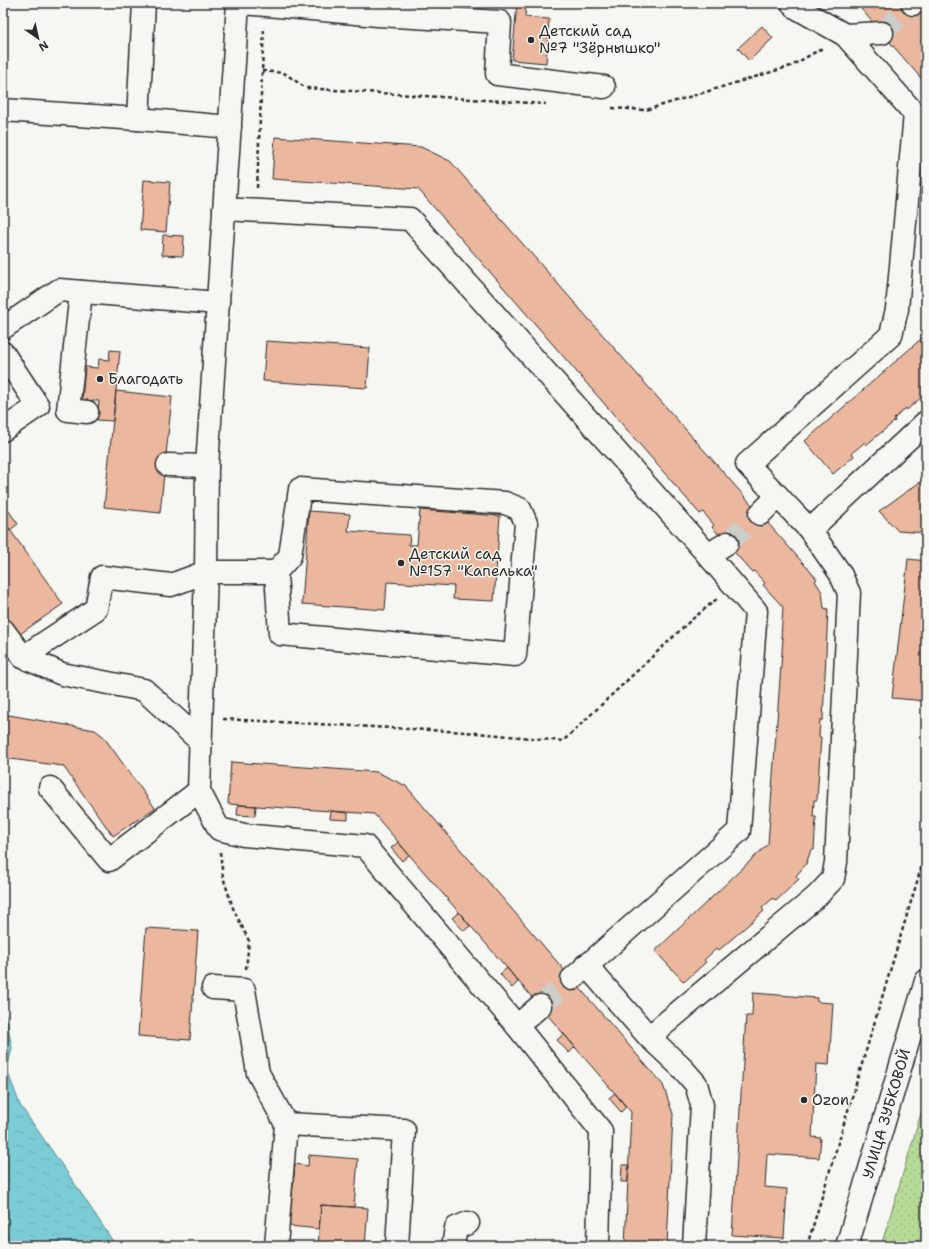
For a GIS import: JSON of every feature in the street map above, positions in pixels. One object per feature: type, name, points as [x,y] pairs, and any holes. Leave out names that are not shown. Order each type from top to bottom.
[{"type":"street","points":[[138,119],[144,3]]},
{"type":"street","points":[[238,3],[207,466],[206,572],[199,792],[219,828],[244,835],[366,846],[602,1131],[598,1246]]},
{"type":"street","points":[[243,3],[378,15],[500,22],[497,74],[604,87]]},
{"type":"street","points":[[649,1037],[816,897],[833,879],[841,779],[849,593],[840,573],[810,530],[747,464],[891,335],[897,309],[915,114],[845,35],[797,8],[792,3]]},
{"type":"street","points":[[845,35],[882,33]]},
{"type":"street","points":[[3,110],[230,127]]},
{"type":"street","points":[[224,209],[410,219],[756,611],[738,831],[579,972],[683,1068],[696,1084],[702,1105],[694,1246]]},
{"type":"street","points":[[3,328],[59,290],[218,303]]},
{"type":"street","points":[[81,292],[68,410],[87,412]]},
{"type":"street","points":[[3,353],[38,406],[3,430]]},
{"type":"street","points":[[810,530],[926,422]]},
{"type":"street","points":[[168,465],[207,466]]},
{"type":"street","points":[[23,657],[96,609],[102,577],[171,585],[206,572],[276,572],[290,556],[300,489],[505,504],[520,509],[526,522],[515,655],[280,634],[276,572]]},
{"type":"street","points":[[760,514],[778,496]]},
{"type":"street","points":[[708,555],[727,543]]},
{"type":"street","points":[[3,630],[23,657],[62,674],[144,690],[200,741]]},
{"type":"street","points":[[50,788],[109,860],[199,792]]},
{"type":"street","name":"УЛИЦА ЗУБКОВОЙ","points":[[846,1246],[926,981]]},
{"type":"street","points":[[213,988],[244,990],[258,1073],[286,1124],[276,1246]]},
{"type":"street","points":[[516,1026],[540,1006]]},
{"type":"street","points":[[286,1124],[404,1130],[397,1246]]},
{"type":"street","points":[[453,1246],[456,1228],[468,1223]]},
{"type":"path","points":[[256,210],[265,5]]},
{"type":"path","points":[[201,718],[466,732],[563,741],[690,621],[734,585]]},
{"type":"path","points":[[219,828],[223,877],[233,908],[249,941],[244,990]]},
{"type":"path","points":[[807,1246],[926,852]]},
{"type":"green space","points":[[926,1097],[926,1246],[881,1246]]},
{"type":"water","points":[[3,1011],[6,1015],[12,1048],[7,1070],[20,1105],[116,1246],[3,1246]]},
{"type":"building","name":"Детский сад №7 \"Зёрнышко\"","points":[[517,3],[526,3],[525,17],[549,19],[546,63],[512,60]]},
{"type":"building","points":[[856,3],[912,3],[926,19],[926,84]]},
{"type":"building","points":[[762,26],[773,38],[749,61],[738,48]]},
{"type":"building","points":[[275,137],[421,147],[450,161],[817,579],[815,581],[822,592],[824,608],[828,609],[823,720],[820,720],[819,737],[821,737],[817,800],[814,800],[813,817],[816,817],[814,850],[811,850],[806,864],[796,876],[799,879],[776,901],[773,898],[762,908],[764,911],[718,951],[716,949],[704,960],[706,962],[684,982],[655,951],[768,844],[783,638],[781,638],[783,607],[763,585],[765,583],[754,571],[752,572],[712,527],[714,525],[703,512],[700,514],[418,189],[272,179]]},
{"type":"building","points":[[144,180],[170,182],[166,232],[140,230]]},
{"type":"building","points":[[163,235],[184,236],[183,256],[162,255]]},
{"type":"building","points":[[926,274],[926,393],[907,410],[906,408],[894,419],[895,421],[866,445],[865,442],[852,453],[854,456],[833,474],[805,441],[921,339]]},
{"type":"building","points":[[266,341],[370,348],[367,388],[263,381]]},
{"type":"building","name":"Благодать","points":[[110,350],[120,351],[113,421],[97,420],[99,401],[82,400],[85,367],[98,368],[99,359],[109,360]]},
{"type":"building","points":[[116,391],[172,397],[160,513],[104,507]]},
{"type":"building","points":[[926,478],[926,533],[898,531],[879,511]]},
{"type":"building","points":[[6,507],[18,524],[10,530],[3,520],[3,509]]},
{"type":"building","name":"Детский сад №157 \"Капелька\"","points":[[420,510],[500,516],[494,601],[453,599],[454,586],[387,582],[385,610],[302,604],[309,511],[350,514],[348,531],[410,535],[409,545],[417,545]]},
{"type":"building","points":[[3,520],[63,604],[17,636],[3,616]]},
{"type":"building","points":[[908,559],[926,561],[926,701],[892,698]]},
{"type":"building","points":[[3,714],[95,730],[103,736],[155,808],[113,836],[63,766],[3,758]]},
{"type":"building","points":[[231,762],[377,772],[406,786],[663,1085],[673,1114],[667,1246],[625,1246],[631,1112],[374,814],[228,804]]},
{"type":"building","points":[[238,805],[256,806],[255,816],[237,815]]},
{"type":"building","points":[[331,811],[348,813],[348,820],[330,819]]},
{"type":"building","points":[[398,842],[409,855],[402,861],[391,848]]},
{"type":"building","points":[[459,912],[470,926],[464,931],[452,918]]},
{"type":"building","points":[[146,928],[198,931],[190,1040],[138,1036]]},
{"type":"building","points":[[507,968],[518,982],[512,988],[500,974]]},
{"type":"building","points":[[753,993],[817,998],[817,1002],[833,1003],[829,1065],[816,1064],[812,1137],[821,1138],[819,1158],[767,1154],[765,1187],[787,1189],[784,1238],[732,1235],[746,1016],[752,1016]]},
{"type":"building","points":[[564,1034],[575,1047],[569,1053],[557,1040]]},
{"type":"building","points":[[615,1093],[626,1107],[621,1112],[609,1098]]},
{"type":"building","points":[[309,1155],[358,1159],[354,1207],[321,1205],[319,1229],[289,1226],[295,1164],[308,1166]]},
{"type":"building","points":[[622,1165],[629,1165],[628,1182],[621,1182]]},
{"type":"building","points":[[321,1205],[368,1208],[365,1246],[318,1246]]},
{"type":"tunnel","points":[[882,33],[913,4]]},
{"type":"tunnel","points":[[727,543],[760,514]]},
{"type":"tunnel","points":[[540,1006],[572,979]]},
{"type":"place","name":"Детский сад №7 \"Зёрнышко\"","points":[[531,40]]},
{"type":"place","name":"Благодать","points":[[100,379]]},
{"type":"place","name":"Детский сад №157 \"Капелька\"","points":[[401,563]]},
{"type":"place","name":"Ozon","points":[[804,1100]]}]
